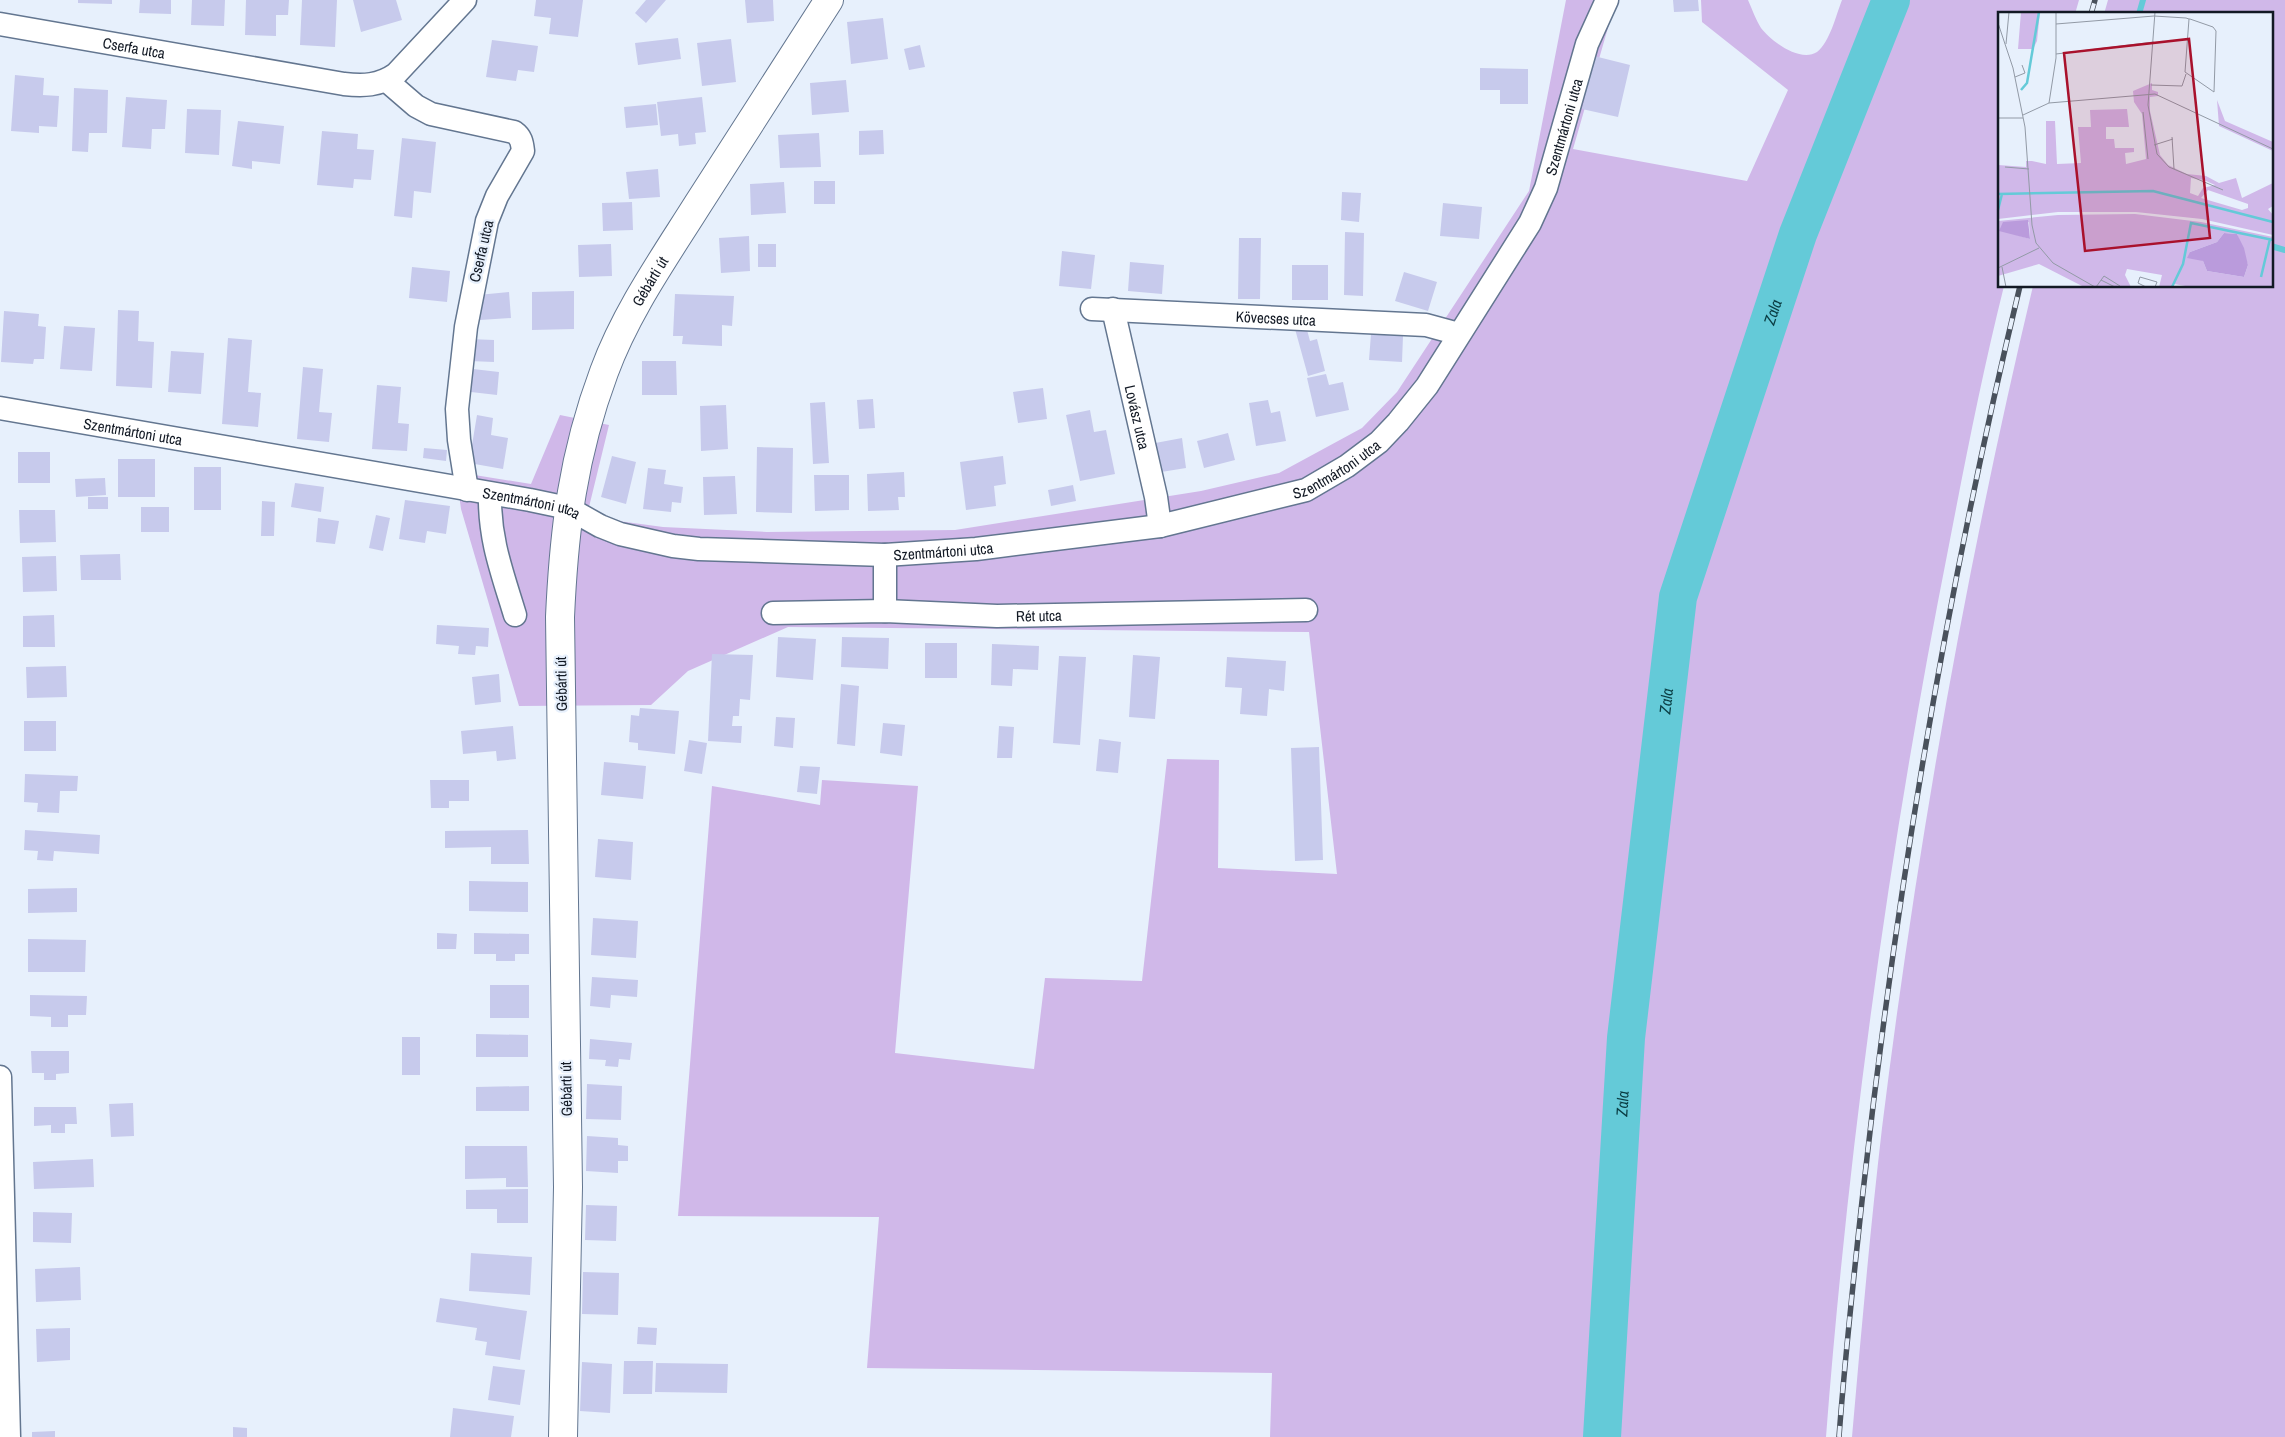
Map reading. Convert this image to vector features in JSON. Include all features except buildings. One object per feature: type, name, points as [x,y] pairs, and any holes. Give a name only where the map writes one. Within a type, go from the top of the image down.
[{"type":"main road","name":"Gébárti út","points":[[563,1437],[568,1187],[560,617],[562,556],[568,508],[588,420],[604,371],[624,328],[669,250],[829,0]]},
{"type":"street","name":"Cserfa utca","points":[[0,24],[344,84],[371,85],[387,80],[407,63],[465,0]]},
{"type":"street","name":"Szentmártoni utca","points":[[0,408],[568,508],[600,526],[620,534],[673,546],[699,549],[885,555],[976,549],[1160,526],[1261,502],[1306,490],[1347,466],[1379,442],[1427,386],[1530,223],[1546,188],[1587,44],[1607,0]]},
{"type":"street","name":"Cserfa utca","points":[[387,80],[416,106],[431,114],[514,132],[520,136],[522,143],[522,151],[498,196],[484,228],[466,326],[457,409],[459,440],[467,490]]},
{"type":"street","name":"Kövecses utca","points":[[1102,309],[1426,325],[1459,334]]},
{"type":"street","name":"Lovász utca","points":[[1102,309],[1156,497],[1160,526]]},
{"type":"street","points":[[490,494],[492,540],[515,615]]},
{"type":"street","points":[[885,555],[885,611]]},
{"type":"street","name":"Rét utca","points":[[773,613],[885,611],[997,616],[1306,610]]},
{"type":"street","points":[[0,1077],[9,1437]]},
{"type":"shaded area","points":[[1566,0],[1616,0],[1573,149],[1747,181],[1788,90],[1702,22],[1701,0],[1748,0],[1759,25],[1772,39],[1794,53],[1810,55],[1822,48],[1826,42],[1842,0],[2079,0],[2076,12],[1998,12],[1998,288],[2004,288],[1967,451],[1948,550],[1927,660],[1890,881],[1859,1103],[1835,1325],[1826,1437],[1270,1437],[1272,1373],[867,1368],[879,1217],[678,1216],[712,786],[820,805],[822,780],[918,786],[895,1053],[1034,1069],[1045,978],[1142,981],[1167,759],[1219,760],[1218,868],[1337,874],[1309,632],[788,627],[688,671],[651,705],[519,706],[461,509],[456,472],[531,484],[560,415],[609,425],[589,507],[611,520],[663,527],[767,532],[955,530],[1201,491],[1279,473],[1362,428],[1397,392],[1529,191]]},
{"type":"shaded area","points":[[2108,0],[2285,0],[2285,1437],[1852,1437],[1882,1128],[1911,916],[1965,600],[1986,495],[2033,288],[2272,288],[2272,12],[2105,12]]},
{"type":"waterway","name":"Zala","points":[[1602,1437],[1626,1038],[1678,597],[1798,234],[1891,0]]},
{"type":"waterway","points":[[2140,12],[2143,0]]},
{"type":"waterway","points":[[2272,246],[2285,250]]},
{"type":"railway","points":[[2092,12],[2095,0]]},
{"type":"railway","points":[[1839,1437],[1863,1192],[1892,964],[1909,850],[1927,736],[1970,510],[2020,288]]}]
